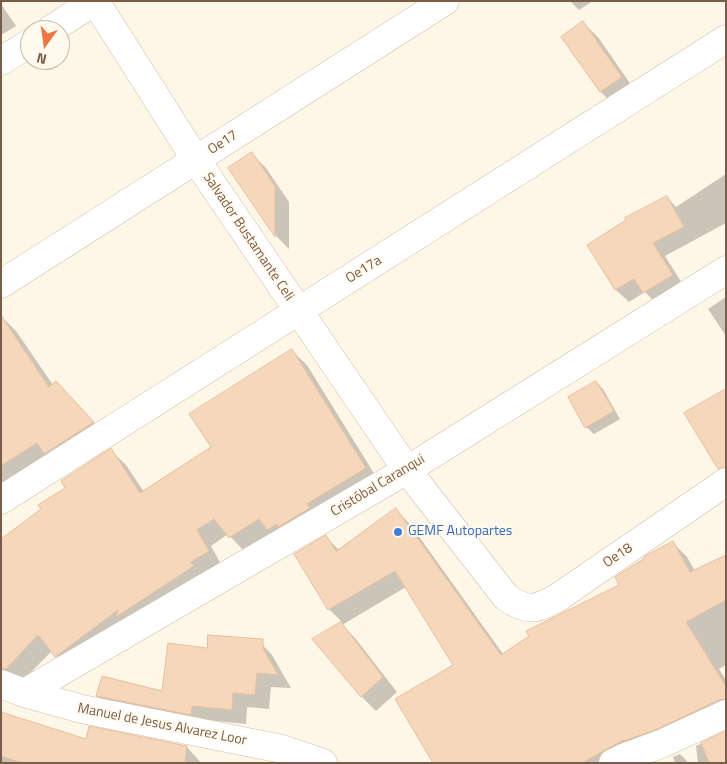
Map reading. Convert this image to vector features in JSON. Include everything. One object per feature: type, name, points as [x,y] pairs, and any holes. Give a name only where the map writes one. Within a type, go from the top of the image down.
[{"type":"street","points":[[66,20],[95,1]]},
{"type":"street","name":"Salvador Bustamante Celi","points":[[95,1],[196,160],[298,312],[407,470],[506,597]]},
{"type":"street","name":"Oe17","points":[[1,284],[445,1]]},
{"type":"street","name":"Oe17a","points":[[1,500],[726,39]]},
{"type":"street","points":[[1,61],[20,49]]},
{"type":"street","name":"Cristóbal Caranqui","points":[[13,689],[407,470],[726,270]]},
{"type":"street","name":"Oe18","points":[[506,597],[518,605],[528,608],[542,606],[557,598],[726,482]]},
{"type":"street","name":"Manuel de Jesus Alvarez Loor","points":[[13,689],[82,709],[282,749],[323,763]]},
{"type":"street","points":[[613,763],[661,744],[726,714]]},
{"type":"building","points":[[583,21],[622,77],[600,92],[561,37]]},
{"type":"building","points":[[252,152],[275,186],[275,237],[228,168]]},
{"type":"building","points":[[667,196],[684,227],[653,243],[673,275],[643,293],[634,279],[615,290],[587,245],[626,220],[625,218]]},
{"type":"building","points":[[1,315],[49,387],[56,381],[94,422],[44,454],[37,443],[1,466]]},
{"type":"building","points":[[292,349],[366,468],[307,504],[310,508],[278,527],[277,524],[267,530],[259,519],[229,538],[214,519],[197,530],[209,551],[191,562],[194,566],[116,617],[118,610],[55,657],[38,635],[6,669],[1,669],[1,539],[41,509],[38,505],[65,488],[61,481],[111,448],[140,493],[211,447],[189,414]]},
{"type":"building","points":[[596,381],[614,411],[585,428],[568,397]]},
{"type":"building","points":[[726,389],[726,467],[718,469],[684,413]]},
{"type":"building","points":[[396,508],[501,655],[529,636],[526,631],[619,585],[615,577],[647,555],[673,541],[690,572],[726,555],[726,600],[686,622],[726,686],[726,699],[719,700],[655,730],[623,740],[582,763],[433,763],[395,699],[453,665],[395,571],[328,610],[294,554],[326,535],[336,551]]},
{"type":"building","points":[[341,622],[383,677],[361,697],[312,639]]},
{"type":"building","points":[[208,635],[263,639],[263,648],[278,675],[257,673],[255,695],[233,693],[232,710],[192,706],[191,715],[96,696],[102,676],[162,691],[168,643],[207,648]]},
{"type":"building","points":[[1,712],[86,739],[89,726],[187,746],[185,763],[22,763],[1,756]]},
{"type":"building","points":[[726,731],[726,763],[709,763],[701,743]]},
{"type":"place","name":"GEMF Autopartes","points":[[398,532]]}]
